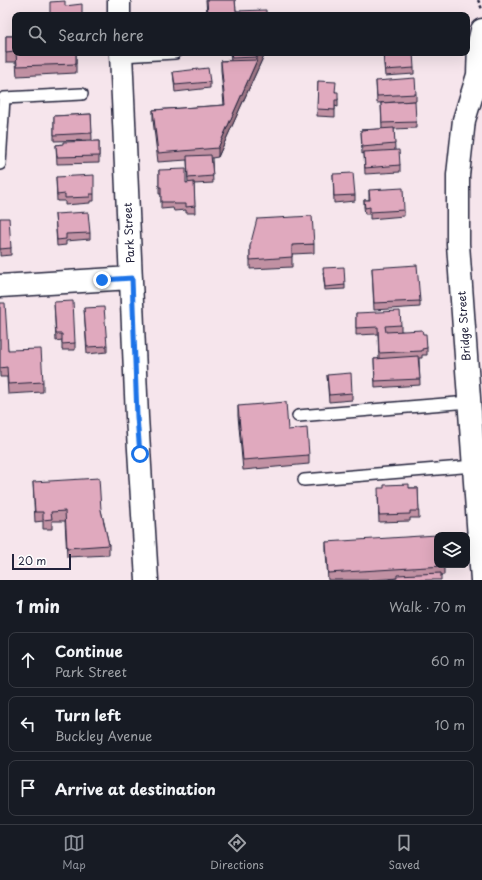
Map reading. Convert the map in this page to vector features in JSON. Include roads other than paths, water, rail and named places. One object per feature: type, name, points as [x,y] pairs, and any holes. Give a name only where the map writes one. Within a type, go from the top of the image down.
[{"type":"street","points":[[119,0],[119,12]]},
{"type":"street","name":"Bridge Street","points":[[482,30],[479,43],[480,72],[464,120],[458,175],[458,244],[482,580]]},
{"type":"street","name":"Park Street","points":[[121,56],[137,417],[147,580]]},
{"type":"street","points":[[0,286],[132,278]]},
{"type":"lane","points":[[0,164],[4,98],[82,94]]},
{"type":"lane","points":[[298,416],[469,402]]},
{"type":"lane","points":[[304,480],[474,466]]}]
